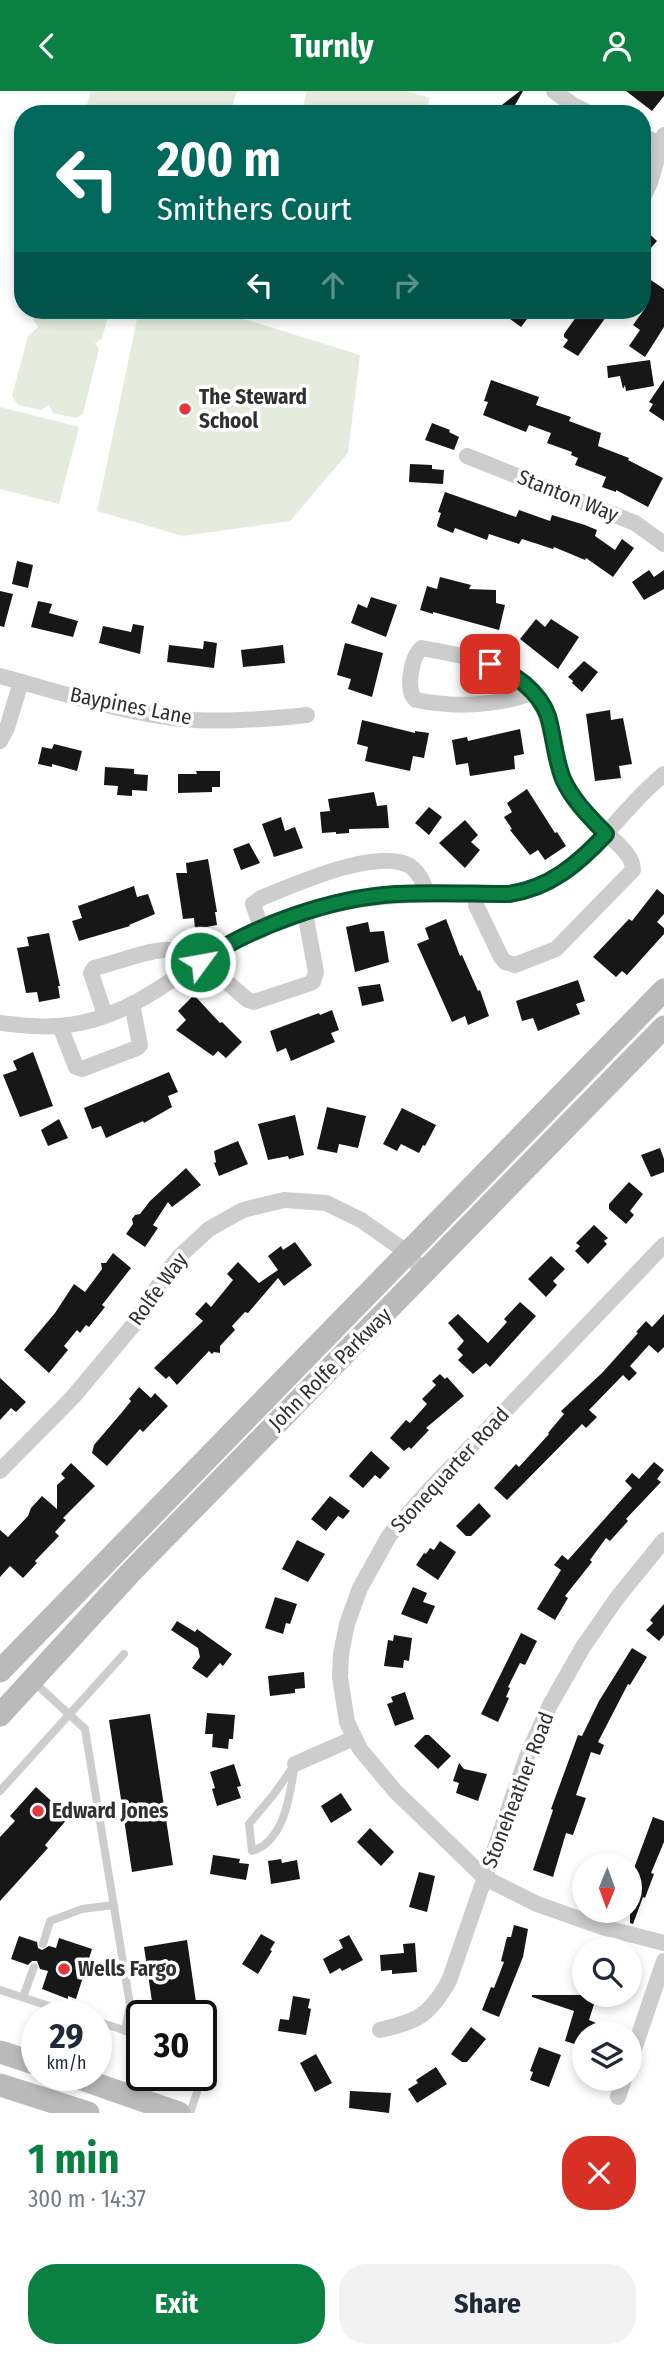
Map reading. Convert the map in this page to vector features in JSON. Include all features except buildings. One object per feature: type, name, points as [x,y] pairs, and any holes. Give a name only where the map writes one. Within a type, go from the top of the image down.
[{"type":"main road","name":"John Rolfe Parkway","points":[[0,1671],[664,990]]},
{"type":"main road","name":"John Rolfe Parkway","points":[[0,1715],[131,1572],[664,1027]]},
{"type":"main road","points":[[0,2052],[21,2059]]},
{"type":"main road","points":[[0,2085],[88,2113]]},
{"type":"main road","points":[[112,2090],[180,2113]]},
{"type":"street","points":[[554,91],[573,105]]},
{"type":"street","points":[[651,179],[662,139]]},
{"type":"street","name":"Stanton Way","points":[[467,456],[635,523],[664,544]]},
{"type":"street","points":[[476,894],[475,905],[505,962],[515,965],[546,955],[564,942],[633,870],[630,857],[572,796],[558,764],[548,717],[542,704],[533,693],[509,671],[422,647],[415,655],[409,690],[416,701],[464,706],[512,701],[533,693]]},
{"type":"street","name":"Baypines Lane","points":[[0,676],[127,709],[181,718],[237,721],[307,715]]},
{"type":"street","points":[[0,741],[7,728],[21,682]]},
{"type":"street","points":[[0,1023],[60,1026],[105,1015],[132,1003],[223,946],[282,919],[348,901],[394,894],[523,892],[551,880],[582,860],[664,774]]},
{"type":"street","points":[[262,930],[253,904],[261,898],[329,871],[352,865],[376,862],[403,864],[422,878],[427,894]]},
{"type":"street","points":[[105,1015],[92,973],[94,968],[163,950],[187,954],[254,1002],[313,982],[316,972],[305,913]]},
{"type":"street","points":[[60,1026],[76,1067],[82,1069],[140,1045],[132,1003]]},
{"type":"street","name":"Rolfe Way","points":[[0,1471],[73,1397],[135,1323],[168,1270],[209,1229],[243,1210],[284,1201],[326,1203],[361,1220],[408,1253],[424,1273]]},
{"type":"street","name":"Stonequarter Road","points":[[664,1245],[429,1490],[389,1536],[360,1588],[347,1624],[341,1654],[341,1689],[348,1722],[354,1738],[370,1763],[395,1791],[485,1878],[537,1904],[602,1927],[664,1943]]},
{"type":"street","name":"Stoneheather Road","points":[[380,2030],[416,2021],[430,2008],[449,1981],[527,1756],[550,1705],[583,1647],[617,1598],[664,1540]]},
{"type":"street","points":[[295,1764],[354,1738]]},
{"type":"street","points":[[642,2026],[664,1962]]},
{"type":"street","points":[[618,2097],[620,2091]]},
{"type":"lane","points":[[0,1791],[124,1654]]},
{"type":"lane","points":[[32,1681],[85,1729],[130,2005],[125,2031],[112,2027]]},
{"type":"lane","points":[[295,1764],[285,1812],[273,1838],[261,1848],[252,1851],[248,1824],[295,1764]]},
{"type":"lane","points":[[43,1944],[50,1921],[82,1909],[114,1905]]},
{"type":"lane","points":[[23,1997],[34,1967]]},
{"type":"lane","points":[[0,1990],[32,2000]]},
{"type":"lane","points":[[190,2113],[197,2091]]},
{"type":"shaded area","points":[[91,91],[237,91],[233,105],[87,105]]},
{"type":"shaded area","points":[[307,91],[407,91],[430,98],[428,105],[303,105]]},
{"type":"shaded area","points":[[33,319],[107,319],[102,338],[95,343],[99,349],[83,414],[76,418],[53,413],[49,405],[41,410],[18,405],[12,396],[28,336],[38,327]]},
{"type":"shaded area","points":[[137,319],[244,319],[360,355],[348,453],[290,521],[183,536],[97,511]]},
{"type":"shaded area","points":[[0,407],[79,427],[59,504],[0,489]]},
{"type":"place","name":"The Steward School","points":[[185,409]]},
{"type":"place","name":"Edward Jones","points":[[38,1811]]},
{"type":"place","name":"Wells Fargo","points":[[64,1969]]},
{"type":"route","points":[[200,962],[223,946],[282,919],[348,901],[394,894],[523,892],[561,876],[582,860],[606,834],[579,805],[563,779],[548,717],[542,704],[524,683],[509,671],[490,664]]}]
